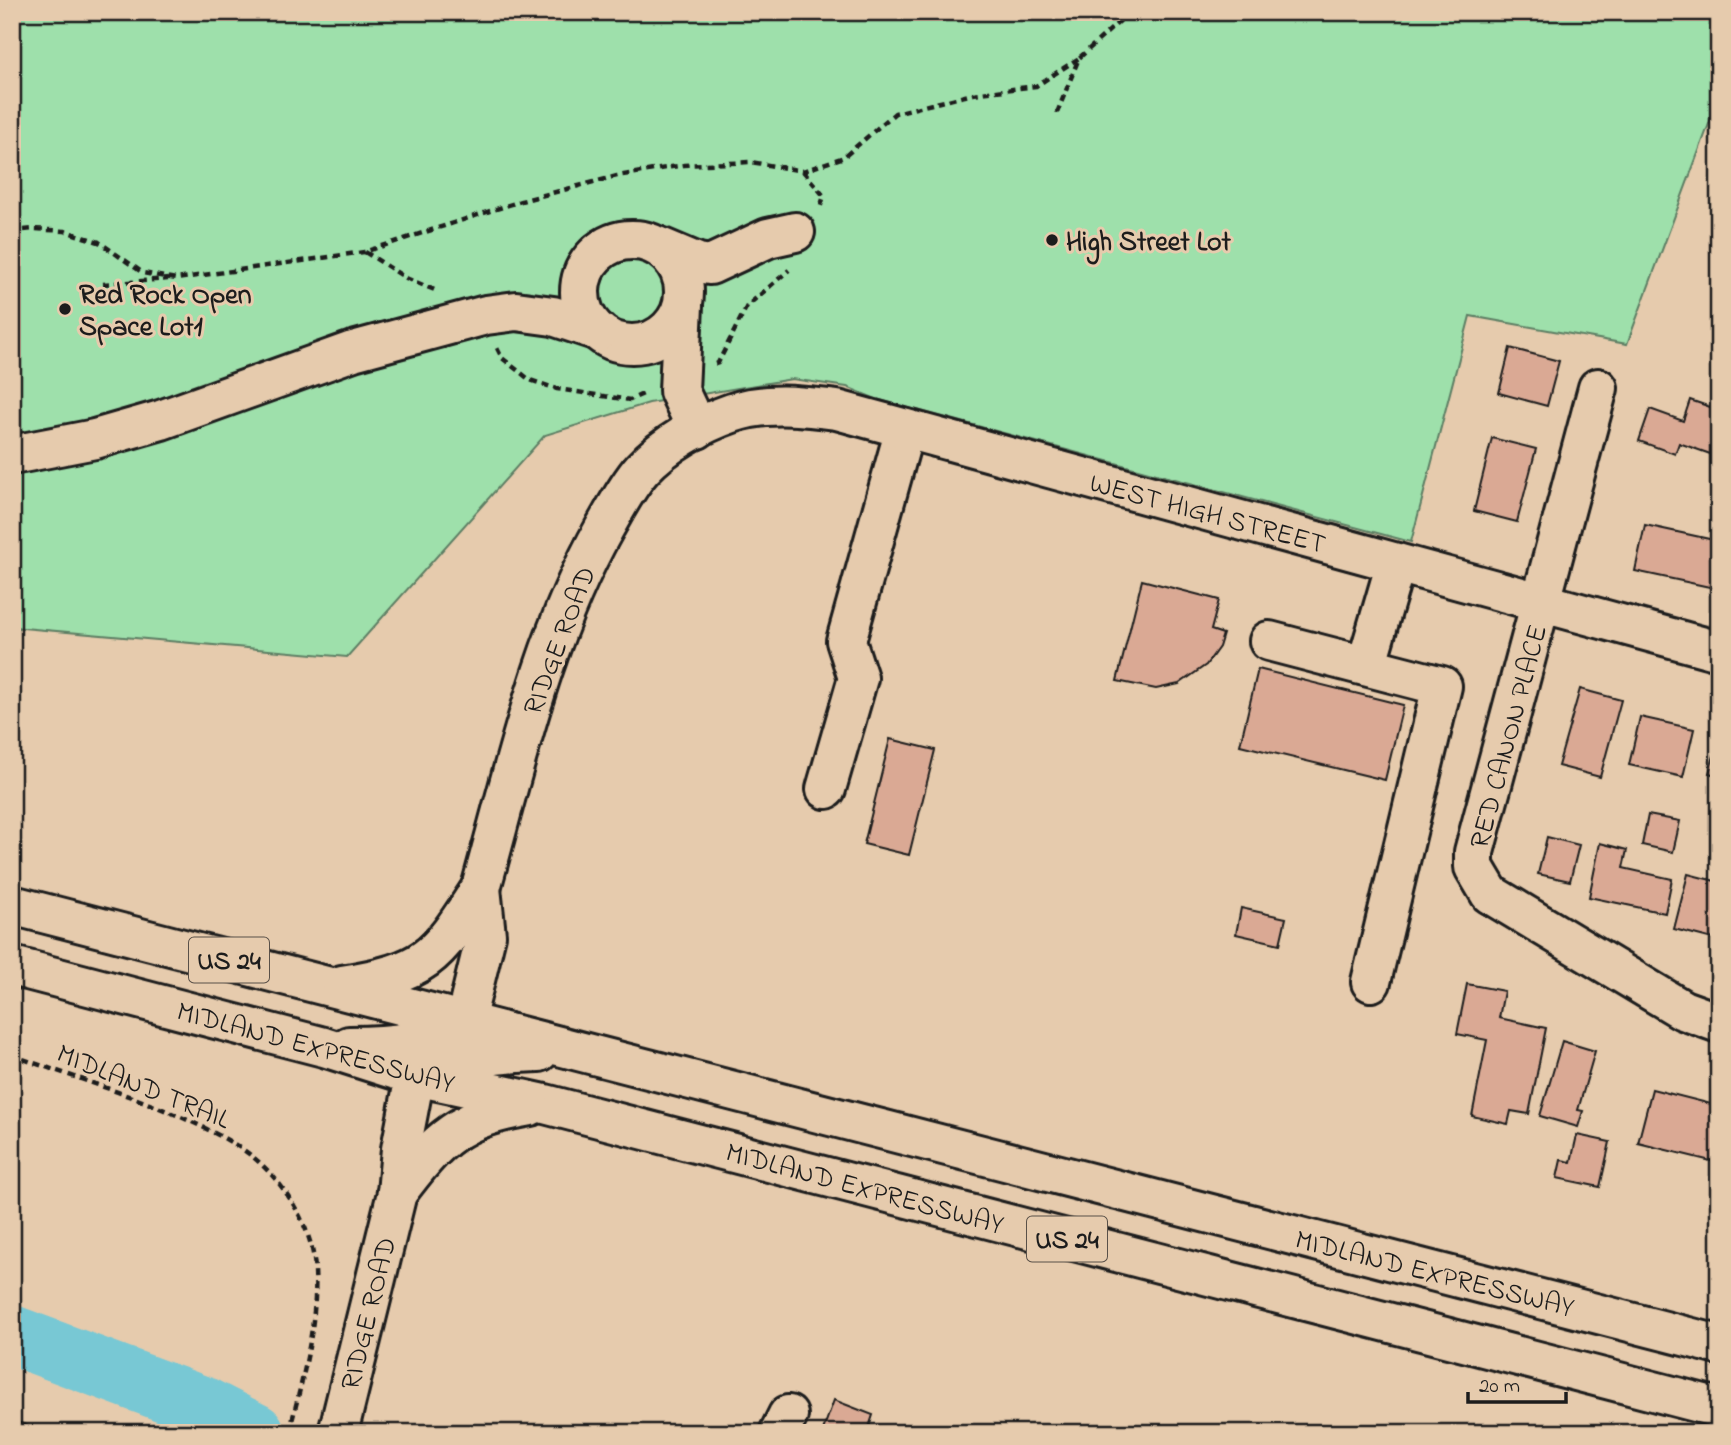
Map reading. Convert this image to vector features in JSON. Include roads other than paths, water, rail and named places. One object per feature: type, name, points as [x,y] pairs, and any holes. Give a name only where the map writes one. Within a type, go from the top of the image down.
[{"type":"main road","points":[[516,311],[553,316],[614,338],[661,336],[671,327],[684,296],[750,263],[794,232],[768,239],[710,265],[698,263],[641,240],[619,241],[594,256],[583,275],[582,307],[614,338],[679,391],[697,429]]},
{"type":"main road","points":[[654,244],[671,257],[683,277],[679,391]]},
{"type":"main road","points":[[12,455],[95,439],[161,420],[353,351],[473,319],[516,311],[583,275]]},
{"type":"main road","name":"RED CANON PLACE","points":[[1598,388],[1474,852],[1477,875],[1489,894],[1683,1010],[1719,1023]]},
{"type":"main road","name":"WEST HIGH STREET","points":[[697,429],[733,412],[764,407],[799,406],[837,410],[1719,651]]},
{"type":"main road","name":"RIDGE ROAD","points":[[481,888],[536,689],[585,563],[643,468],[668,447],[697,429]]},
{"type":"main road","points":[[826,789],[858,678],[846,641],[905,429]]},
{"type":"main road","points":[[1366,666],[1396,563]]},
{"type":"main road","points":[[1269,641],[1443,686],[1371,982]]},
{"type":"main road","points":[[334,987],[382,979],[420,965],[449,938],[481,888]]},
{"type":"main road","points":[[324,1047],[405,1043],[441,1035],[465,1021],[486,935],[481,888]]},
{"type":"main road","name":"MIDLAND EXPRESSWAY","points":[[12,905],[1719,1345]]},
{"type":"main road","name":"MIDLAND EXPRESSWAY","points":[[12,966],[324,1047],[415,1076],[545,1104],[1719,1408]]},
{"type":"main road","points":[[415,1076],[449,1063],[496,1053],[581,1052]]},
{"type":"main road","name":"RIDGE ROAD","points":[[340,1424],[397,1193],[401,1149],[415,1076]]},
{"type":"main road","points":[[397,1193],[428,1153],[457,1128],[490,1113],[545,1104]]},
{"type":"waterway","points":[[12,1335],[202,1406],[255,1433]]},
{"type":"place","name":"High Street Lot","points":[[1052,240]]},
{"type":"place","name":"Red Rock Open Space Lot1","points":[[65,309]]}]
